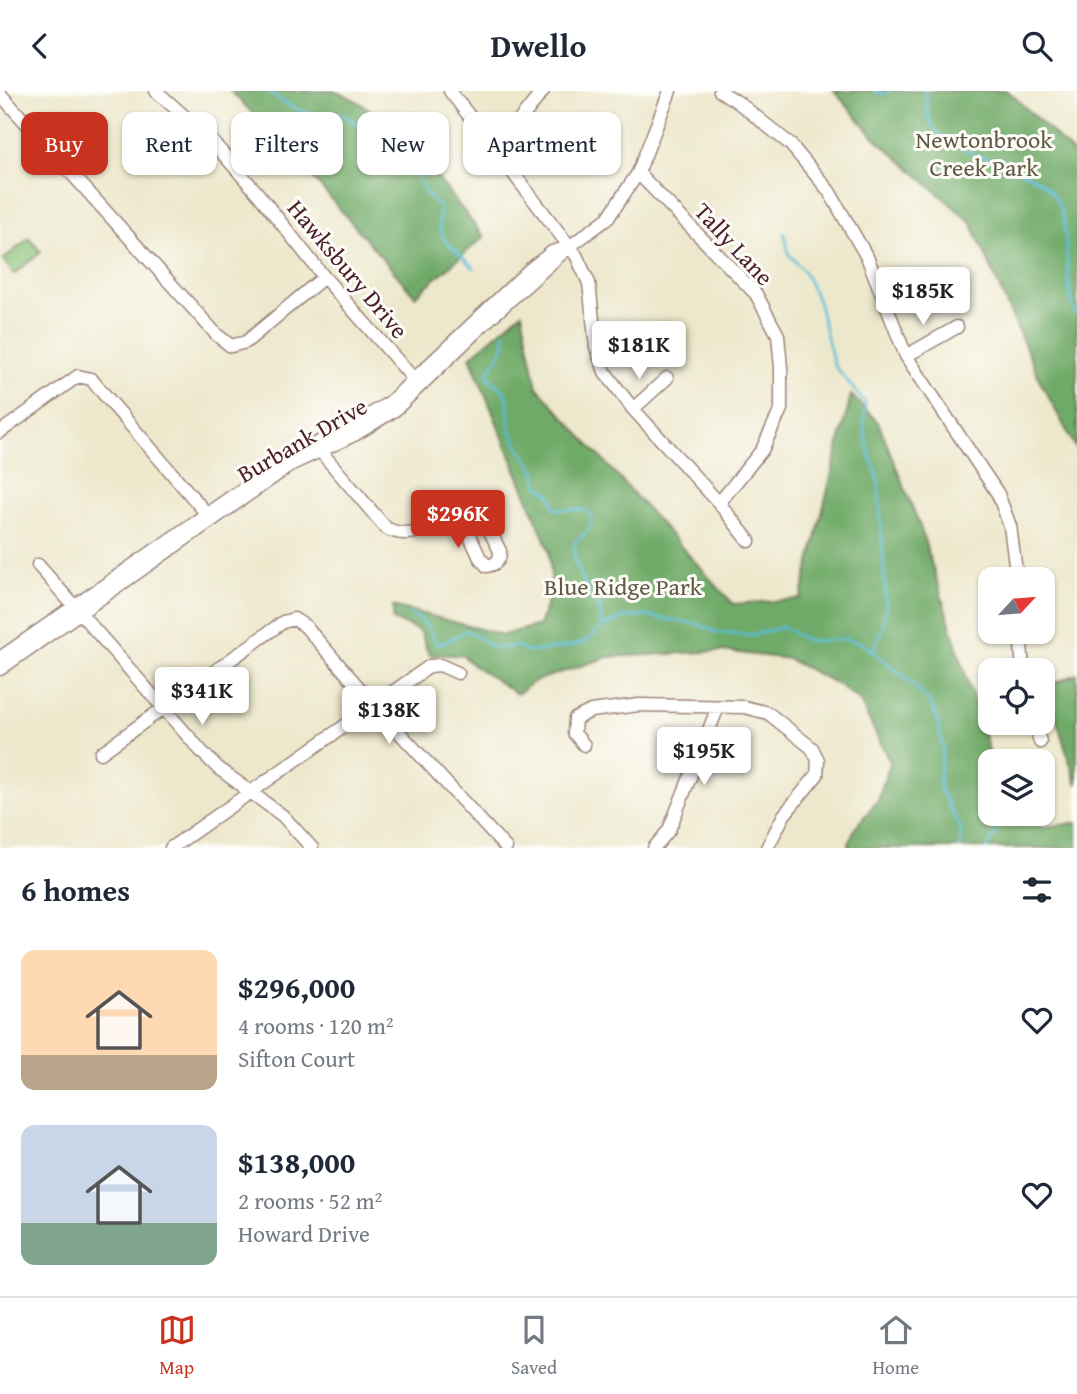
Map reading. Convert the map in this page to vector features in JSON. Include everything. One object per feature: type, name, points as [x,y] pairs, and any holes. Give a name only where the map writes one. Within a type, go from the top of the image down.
[{"type":"street","name":"Hawksbury Drive","points":[[156,91],[210,139],[259,195],[324,277],[417,382]]},
{"type":"street","points":[[450,91],[466,112]]},
{"type":"street","points":[[526,112],[543,91]]},
{"type":"street","name":"Burbank Drive","points":[[0,658],[77,609],[209,517],[286,458],[316,447],[390,402],[417,382],[529,270],[552,252],[569,247],[608,218],[638,173],[670,91]]},
{"type":"street","points":[[720,91],[790,144],[829,191],[868,259],[906,356],[998,494],[1010,526],[1015,567]]},
{"type":"street","points":[[0,95],[218,335],[231,346],[246,342],[324,277]]},
{"type":"street","name":"Tally Lane","points":[[638,173],[756,294],[778,335],[781,409],[762,450],[719,503]]},
{"type":"street","points":[[514,175],[576,255],[589,283],[596,347],[605,372],[750,541]]},
{"type":"street","points":[[906,356],[957,327]]},
{"type":"street","points":[[0,432],[78,376],[92,379],[209,517]]},
{"type":"street","points":[[634,409],[667,378]]},
{"type":"street","points":[[316,447],[386,529],[398,535],[417,533],[458,511],[465,500],[476,504],[500,551],[500,558],[495,564],[487,566],[480,558],[458,511]]},
{"type":"street","points":[[472,539],[488,531]]},
{"type":"street","points":[[37,565],[218,768],[283,816],[312,848]]},
{"type":"street","name":"Burbank Drive","points":[[0,669],[77,609]]},
{"type":"street","points":[[101,753],[283,622],[294,619],[305,626],[506,848]]},
{"type":"street","points":[[171,848],[430,666],[440,666],[458,673]]},
{"type":"street","points":[[583,745],[574,733],[575,719],[591,711],[639,705],[744,707],[768,713],[812,748],[818,760],[817,775],[785,815],[767,848]]},
{"type":"street","points":[[654,848],[669,830],[718,707]]},
{"type":"street","points":[[1038,735],[1040,742]]},
{"type":"green space","points":[[230,91],[333,91],[354,100],[372,112],[357,112],[357,175],[435,175],[484,237],[415,296],[310,175],[343,175],[343,112],[251,112]]},
{"type":"green space","name":"Newtonbrook Creek Park","points":[[834,91],[1008,91],[1077,157],[1077,450],[1041,383],[971,222],[874,137]]},
{"type":"green space","points":[[29,238],[41,252],[14,274],[3,260]]},
{"type":"green space","name":"Blue Ridge Park","points":[[522,312],[537,387],[733,604],[801,599],[851,395],[878,422],[920,526],[978,715],[978,735],[984,735],[988,749],[978,749],[978,826],[1044,827],[1077,823],[1077,848],[847,848],[855,828],[878,800],[890,762],[859,700],[839,685],[788,659],[723,651],[608,657],[535,681],[517,694],[462,655],[429,655],[420,631],[393,620],[393,606],[503,635],[539,625],[552,589],[549,550],[470,357]]},
{"type":"green space","points":[[1077,674],[1077,785],[1055,715],[1055,683]]},
{"type":"waterway","points":[[269,91],[285,103],[305,112],[346,116],[363,131],[374,147],[395,148],[406,153],[425,192],[440,208],[439,227],[444,240],[474,268]]},
{"type":"waterway","points":[[875,91],[884,94],[890,91]]},
{"type":"waterway","points":[[925,91],[930,122],[940,134],[970,152],[1023,173],[1050,191],[1063,218],[1069,285],[1077,315]]},
{"type":"waterway","points":[[784,233],[789,254],[805,273],[818,301],[834,365],[865,403],[864,430],[878,477],[886,604],[883,625],[874,650]]},
{"type":"waterway","points":[[505,333],[501,353],[491,367],[488,377],[507,394],[510,430],[535,470],[538,484],[551,495],[555,509],[586,510],[591,515],[590,527],[575,542],[574,560],[589,593],[600,608],[602,627]]},
{"type":"waterway","points":[[410,614],[424,623],[438,646],[467,630],[493,648],[518,646],[531,652],[568,647],[585,642],[602,627],[626,617],[645,616],[698,624],[716,632],[753,635],[783,627],[808,641],[846,639],[863,644],[910,681],[930,703],[937,719],[943,747],[940,789],[961,829],[960,848]]},
{"type":"waterway","points":[[987,848],[996,832]]}]
